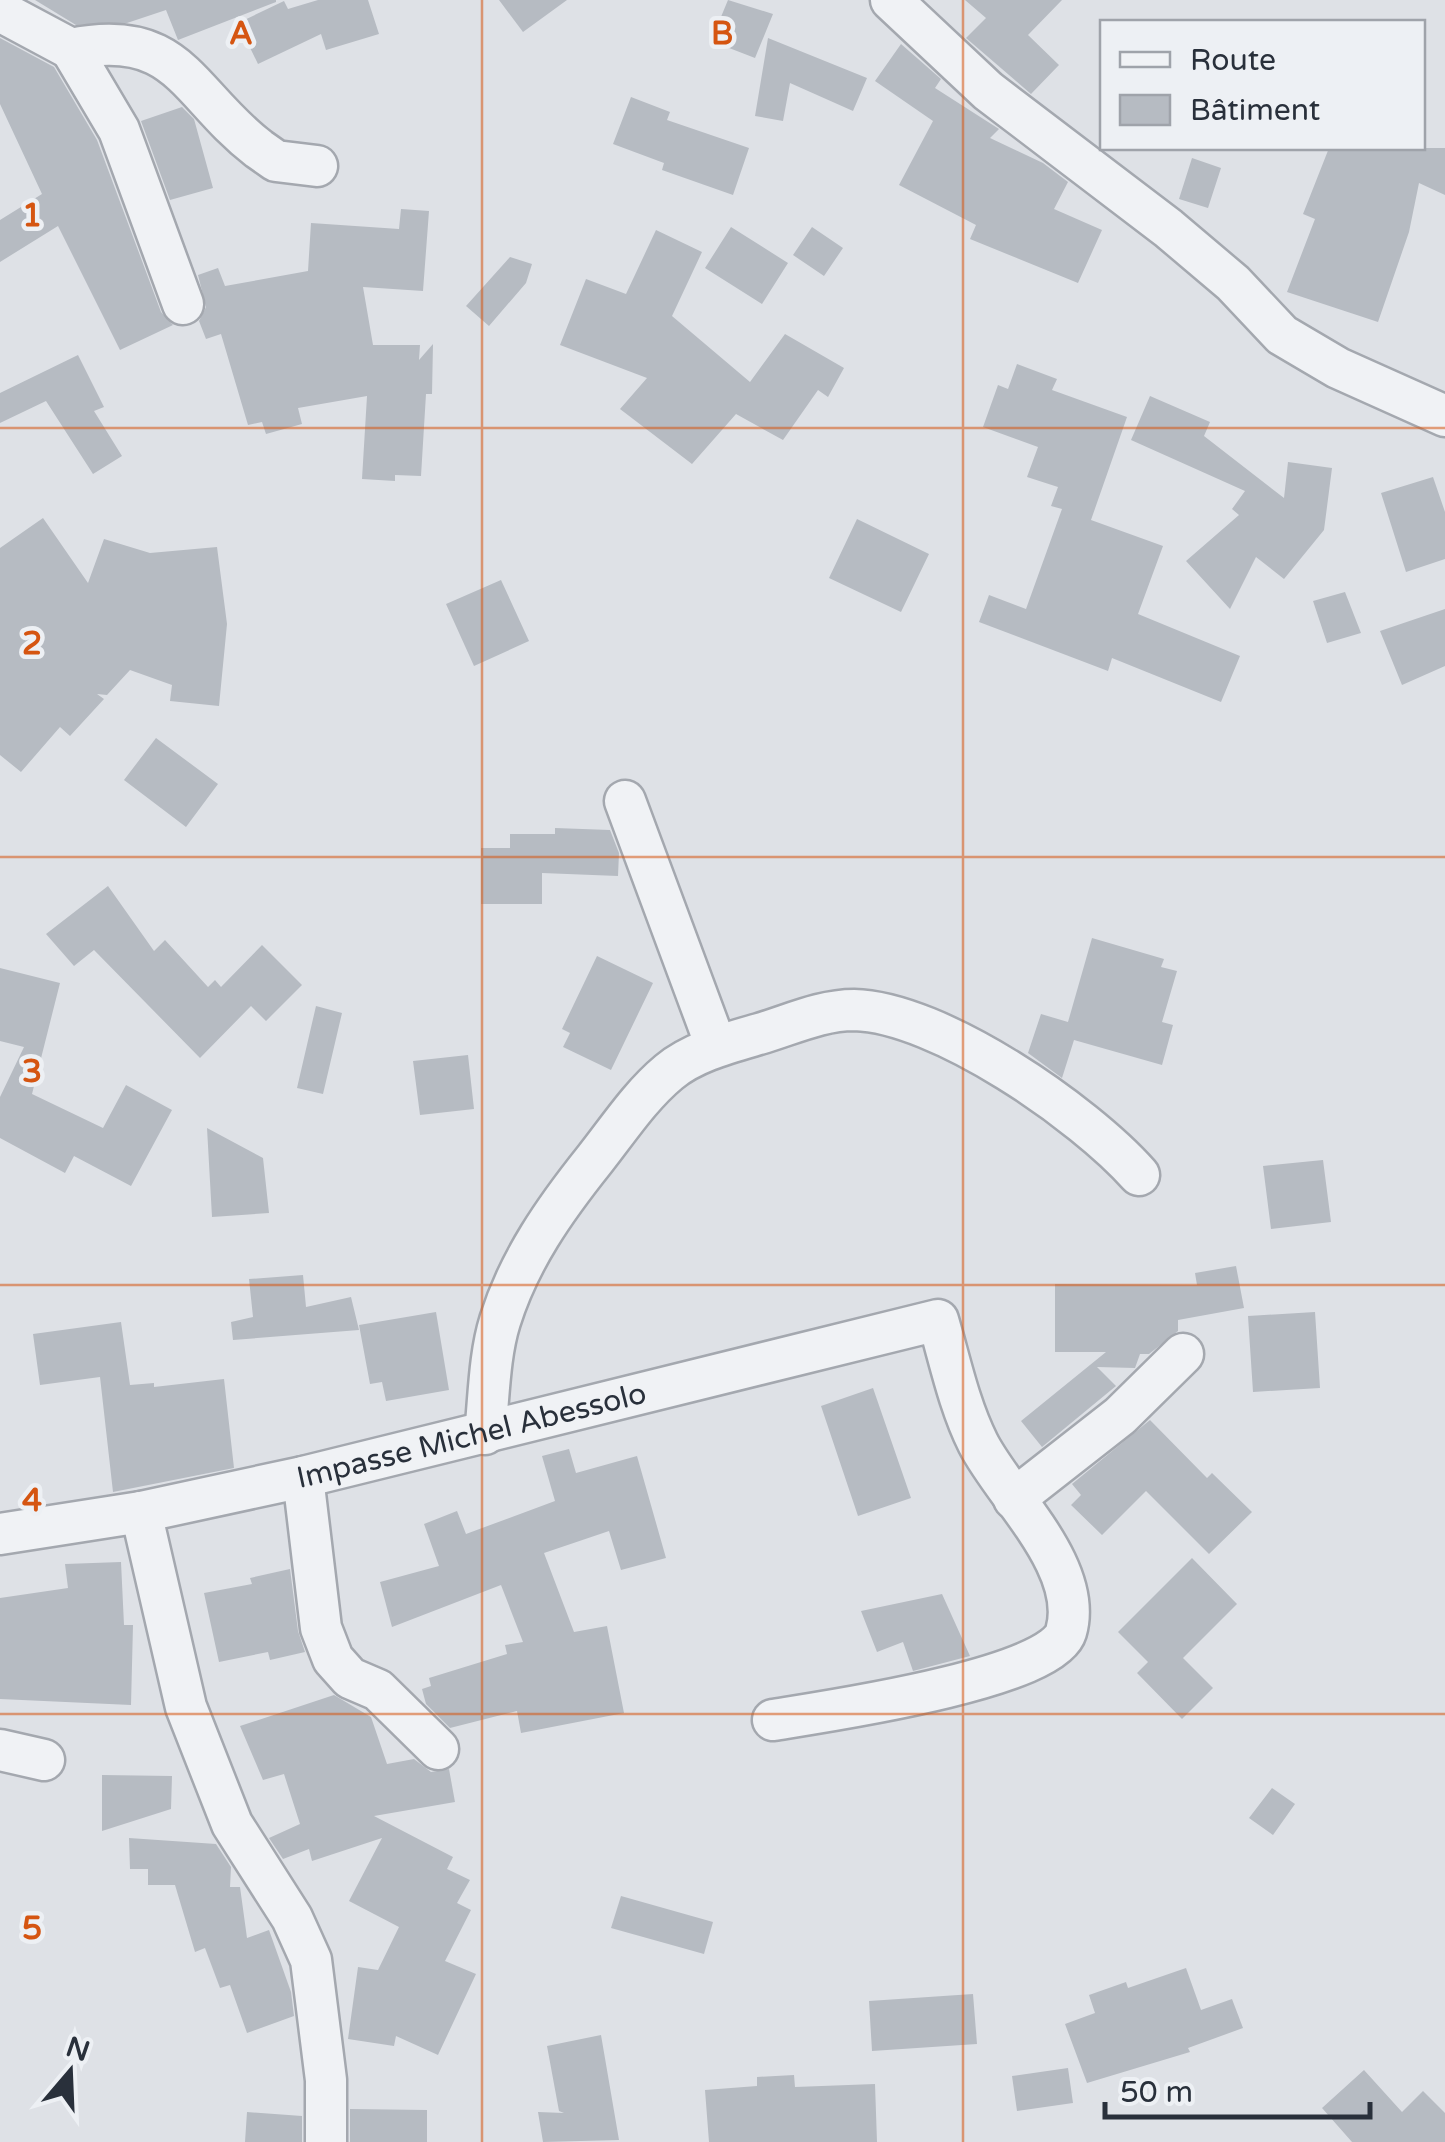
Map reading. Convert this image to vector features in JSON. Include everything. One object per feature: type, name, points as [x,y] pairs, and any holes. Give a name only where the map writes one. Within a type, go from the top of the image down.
[{"type":"street","points":[[891,0],[988,91],[1168,228],[1282,334],[1338,368],[1445,416]]},
{"type":"street","points":[[0,10],[72,50],[119,130],[183,304]]},
{"type":"street","points":[[72,50],[103,43],[157,52],[259,149],[276,161],[316,166]]},
{"type":"street","points":[[626,801],[716,1046]]},
{"type":"street","points":[[485,1434],[498,1325],[522,1262],[561,1202],[640,1102],[670,1070],[716,1046],[809,1018],[855,1010],[913,1024],[976,1052],[1020,1078],[1121,1154],[1139,1174]]},
{"type":"street","name":"Impasse Michel Abessolo","points":[[0,1534],[141,1512],[303,1477],[938,1320],[967,1420],[1014,1500]]},
{"type":"street","points":[[772,1720],[920,1696],[1020,1664],[1056,1648],[1066,1632],[1067,1606],[1060,1578],[1047,1544],[1014,1500],[1120,1416],[1183,1354]]},
{"type":"street","points":[[303,1477],[321,1628],[333,1658],[350,1678],[378,1690],[438,1750]]},
{"type":"street","points":[[141,1512],[186,1707],[232,1824],[292,1918],[311,1960],[326,2080],[326,2142]]},
{"type":"street","points":[[0,1750],[44,1760]]},
{"type":"building","points":[[35,0],[276,2],[178,40],[166,10],[127,23],[76,25]]},
{"type":"building","points":[[318,0],[368,0],[379,34],[326,50],[321,34],[258,64],[238,23],[284,1],[288,9]]},
{"type":"building","points":[[499,0],[567,0],[523,32]]},
{"type":"building","points":[[728,0],[773,14],[755,58],[711,41]]},
{"type":"building","points":[[965,0],[1062,0],[1028,35],[1059,65],[1031,94],[966,38],[986,18]]},
{"type":"building","points":[[0,38],[54,67],[97,140],[161,312],[173,325],[120,350],[58,226],[0,262],[0,220],[42,194],[0,104]]},
{"type":"building","points":[[768,38],[867,78],[853,111],[790,83],[783,121],[755,116]]},
{"type":"building","points":[[901,44],[941,79],[935,88],[999,129],[990,138],[1043,163],[1068,182],[1054,209],[1102,230],[1078,283],[970,239],[976,225],[899,185],[933,121],[875,81]]},
{"type":"building","points":[[631,97],[670,112],[667,120],[749,148],[733,195],[662,170],[664,163],[613,144]]},
{"type":"building","points":[[182,107],[194,119],[213,188],[170,200],[141,121]]},
{"type":"building","points":[[1445,148],[1445,195],[1419,183],[1409,232],[1378,322],[1287,292],[1315,219],[1303,214],[1328,150]]},
{"type":"building","points":[[1192,158],[1221,168],[1208,208],[1179,199]]},
{"type":"building","points":[[401,209],[429,211],[423,291],[363,287],[373,345],[420,345],[419,360],[433,344],[432,394],[426,394],[421,476],[395,475],[395,481],[362,479],[367,396],[298,408],[302,424],[266,434],[262,422],[248,425],[221,334],[206,339],[199,321],[206,307],[198,275],[218,268],[225,286],[308,271],[311,223],[399,229]]},
{"type":"building","points":[[731,227],[788,263],[762,304],[705,268]]},
{"type":"building","points":[[812,227],[843,248],[824,276],[793,255]]},
{"type":"building","points":[[656,230],[702,252],[672,316],[750,382],[785,334],[844,368],[828,397],[818,390],[783,440],[736,414],[692,464],[620,409],[647,378],[560,345],[586,279],[626,294]]},
{"type":"building","points":[[510,257],[532,264],[526,283],[489,326],[466,306]]},
{"type":"building","points":[[78,355],[104,407],[94,411],[122,456],[93,474],[46,401],[0,423],[0,393]]},
{"type":"building","points":[[1017,364],[1057,379],[1052,390],[1127,417],[1091,520],[1163,546],[1138,614],[1240,656],[1221,702],[1112,658],[1108,671],[979,622],[989,595],[1026,609],[1062,509],[1051,506],[1058,487],[1027,477],[1038,447],[983,427],[998,385],[1008,389]]},
{"type":"building","points":[[1150,396],[1210,422],[1204,436],[1284,498],[1288,462],[1332,468],[1324,530],[1284,579],[1256,557],[1230,609],[1186,561],[1239,515],[1232,509],[1245,491],[1131,440]]},
{"type":"building","points":[[1433,477],[1445,512],[1445,559],[1406,572],[1381,493]]},
{"type":"building","points":[[43,518],[88,583],[104,539],[150,553],[217,547],[227,624],[219,706],[170,701],[172,685],[130,670],[107,695],[97,694],[104,699],[70,736],[60,727],[21,772],[0,755],[0,548]]},
{"type":"building","points":[[857,519],[929,554],[901,612],[829,578]]},
{"type":"building","points":[[501,580],[529,641],[474,666],[446,604]]},
{"type":"building","points":[[1345,592],[1361,633],[1327,643],[1313,601]]},
{"type":"building","points":[[1445,609],[1445,666],[1402,685],[1380,631]]},
{"type":"building","points":[[156,738],[218,784],[186,827],[124,780]]},
{"type":"building","points":[[555,828],[610,830],[619,853],[618,876],[542,873],[542,904],[481,904],[481,848],[510,848],[510,834],[555,834]]},
{"type":"building","points":[[108,886],[154,951],[165,940],[208,987],[215,980],[221,987],[262,945],[302,985],[266,1021],[251,1006],[200,1058],[94,950],[74,966],[46,934]]},
{"type":"building","points":[[1092,938],[1164,959],[1161,967],[1177,971],[1162,1022],[1173,1025],[1162,1065],[1074,1040],[1062,1078],[1028,1053],[1041,1014],[1068,1022]]},
{"type":"building","points":[[597,956],[653,983],[611,1070],[563,1047],[570,1033],[562,1029]]},
{"type":"building","points":[[0,968],[60,983],[32,1094],[103,1128],[126,1085],[172,1110],[131,1186],[74,1156],[65,1173],[0,1138],[0,1097],[24,1047],[0,1041]]},
{"type":"building","points":[[316,1006],[342,1013],[323,1094],[297,1088]]},
{"type":"building","points":[[468,1055],[474,1109],[420,1115],[413,1061]]},
{"type":"building","points":[[207,1128],[263,1158],[269,1213],[212,1217]]},
{"type":"building","points":[[1323,1160],[1331,1222],[1271,1229],[1263,1166]]},
{"type":"building","points":[[1236,1266],[1244,1308],[1178,1320],[1178,1331],[1149,1354],[1140,1354],[1135,1368],[1097,1367],[1116,1386],[1042,1447],[1021,1421],[1106,1352],[1055,1352],[1055,1284],[1197,1285],[1195,1273]]},
{"type":"building","points":[[303,1275],[306,1307],[351,1297],[359,1330],[233,1340],[231,1322],[253,1317],[249,1279]]},
{"type":"building","points":[[436,1312],[449,1390],[386,1401],[382,1382],[370,1384],[359,1325]]},
{"type":"building","points":[[1315,1312],[1320,1388],[1253,1392],[1248,1316]]},
{"type":"building","points":[[121,1322],[130,1385],[154,1383],[154,1387],[224,1379],[234,1468],[113,1492],[100,1377],[40,1385],[33,1334]]},
{"type":"building","points":[[873,1388],[911,1498],[858,1516],[821,1406]]},
{"type":"building","points":[[1150,1420],[1207,1478],[1212,1473],[1252,1512],[1209,1554],[1146,1491],[1102,1535],[1071,1505],[1081,1495],[1072,1484]]},
{"type":"building","points":[[569,1449],[576,1473],[637,1456],[666,1558],[621,1570],[609,1531],[544,1553],[574,1632],[607,1626],[624,1713],[521,1733],[517,1711],[450,1728],[426,1704],[422,1689],[431,1686],[429,1678],[507,1654],[505,1645],[523,1642],[501,1585],[392,1627],[380,1582],[439,1566],[424,1524],[457,1511],[466,1534],[555,1501],[542,1456]]},
{"type":"building","points":[[1192,1558],[1237,1604],[1183,1658],[1213,1688],[1182,1719],[1137,1673],[1148,1662],[1118,1632]]},
{"type":"building","points":[[121,1562],[124,1625],[133,1625],[131,1705],[0,1699],[0,1598],[68,1588],[65,1564]]},
{"type":"building","points":[[290,1569],[298,1631],[305,1652],[270,1660],[268,1652],[219,1662],[204,1593],[252,1584],[250,1578]]},
{"type":"building","points":[[942,1594],[970,1656],[913,1671],[903,1642],[877,1652],[861,1611]]},
{"type":"building","points":[[334,1695],[371,1717],[387,1764],[414,1759],[431,1772],[449,1769],[455,1802],[374,1816],[453,1857],[447,1869],[470,1880],[457,1903],[471,1910],[445,1961],[476,1974],[438,2055],[396,2036],[394,2046],[348,2039],[358,1967],[378,1970],[399,1927],[349,1901],[382,1838],[312,1861],[309,1849],[283,1859],[269,1838],[300,1824],[284,1774],[263,1780],[240,1726]]},
{"type":"building","points":[[102,1775],[172,1776],[171,1809],[102,1831]]},
{"type":"building","points":[[1272,1788],[1295,1804],[1273,1835],[1249,1818]]},
{"type":"building","points":[[129,1838],[216,1844],[231,1867],[230,1887],[240,1887],[247,1938],[269,1930],[291,1992],[294,2016],[247,2033],[230,1985],[220,1988],[205,1948],[195,1952],[175,1885],[148,1885],[148,1869],[130,1869]]},
{"type":"building","points":[[621,1896],[713,1922],[704,1954],[611,1928]]},
{"type":"building","points":[[1186,1968],[1201,2010],[1232,1999],[1243,2028],[1188,2048],[1190,2052],[1087,2083],[1065,2024],[1095,2013],[1089,1995],[1126,1982],[1128,1988]]},
{"type":"building","points":[[973,1994],[977,2044],[872,2051],[869,2001]]},
{"type":"building","points":[[601,2035],[619,2140],[543,2142],[538,2112],[564,2113],[559,2111],[547,2046]]},
{"type":"building","points":[[1068,2068],[1073,2103],[1017,2111],[1012,2076]]},
{"type":"building","points":[[1364,2070],[1402,2112],[1423,2091],[1445,2113],[1445,2142],[1352,2142],[1322,2108]]},
{"type":"building","points":[[794,2075],[795,2087],[875,2084],[877,2142],[709,2142],[705,2090],[757,2086],[757,2077]]},
{"type":"building","points":[[350,2109],[427,2110],[427,2142],[350,2142]]},
{"type":"building","points":[[247,2112],[302,2116],[302,2142],[245,2142]]}]
